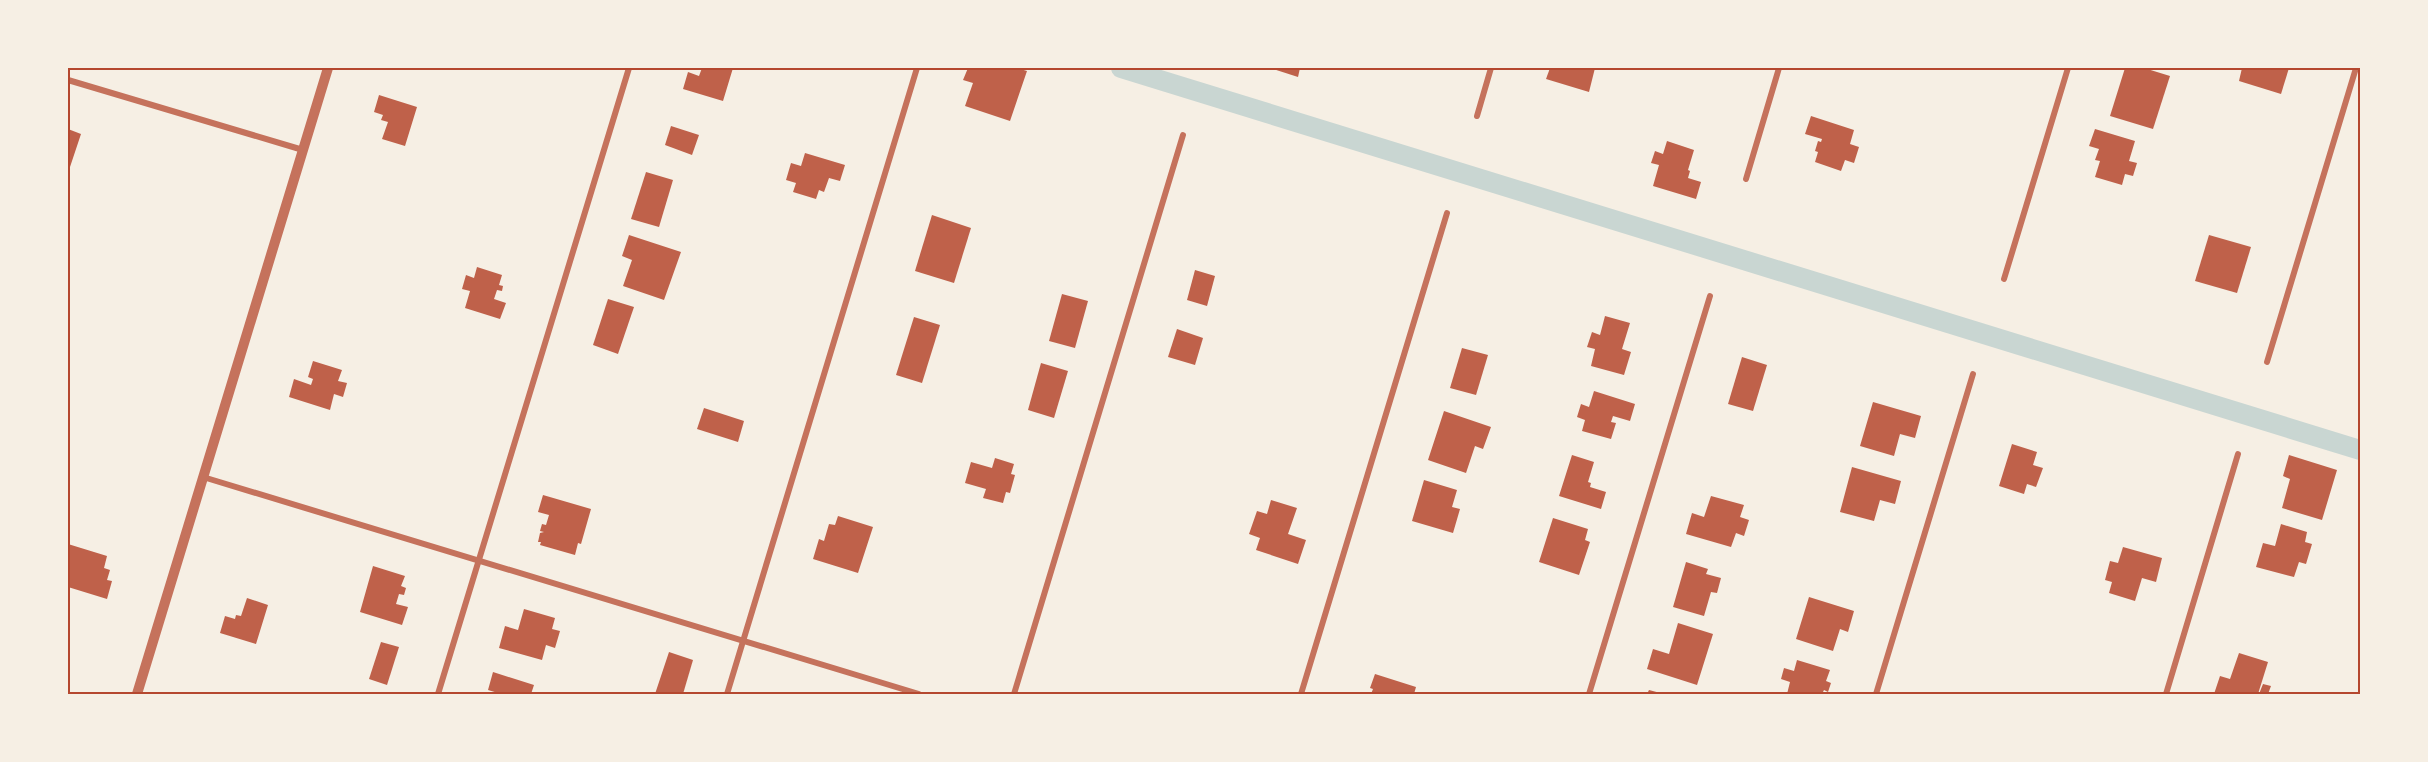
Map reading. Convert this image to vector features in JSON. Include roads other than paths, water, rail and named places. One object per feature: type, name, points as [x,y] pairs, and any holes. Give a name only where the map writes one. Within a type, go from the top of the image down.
[{"type":"street","points":[[137,694],[328,68]]},
{"type":"street","points":[[438,694],[629,68]]},
{"type":"street","points":[[728,694],[917,68]]},
{"type":"street","points":[[1477,116],[1491,68]]},
{"type":"street","points":[[1746,179],[1779,68]]},
{"type":"street","points":[[2004,279],[2068,68]]},
{"type":"street","points":[[2267,363],[2356,68]]},
{"type":"street","points":[[68,80],[303,150]]},
{"type":"street","points":[[1014,694],[1183,135]]},
{"type":"street","points":[[1301,694],[1447,213]]},
{"type":"street","points":[[1589,694],[1710,296]]},
{"type":"street","points":[[1876,694],[1973,374]]},
{"type":"street","points":[[2166,694],[2238,454]]},
{"type":"street","points":[[203,477],[919,694]]},
{"type":"waterway","points":[[1121,68],[2360,450]]}]
